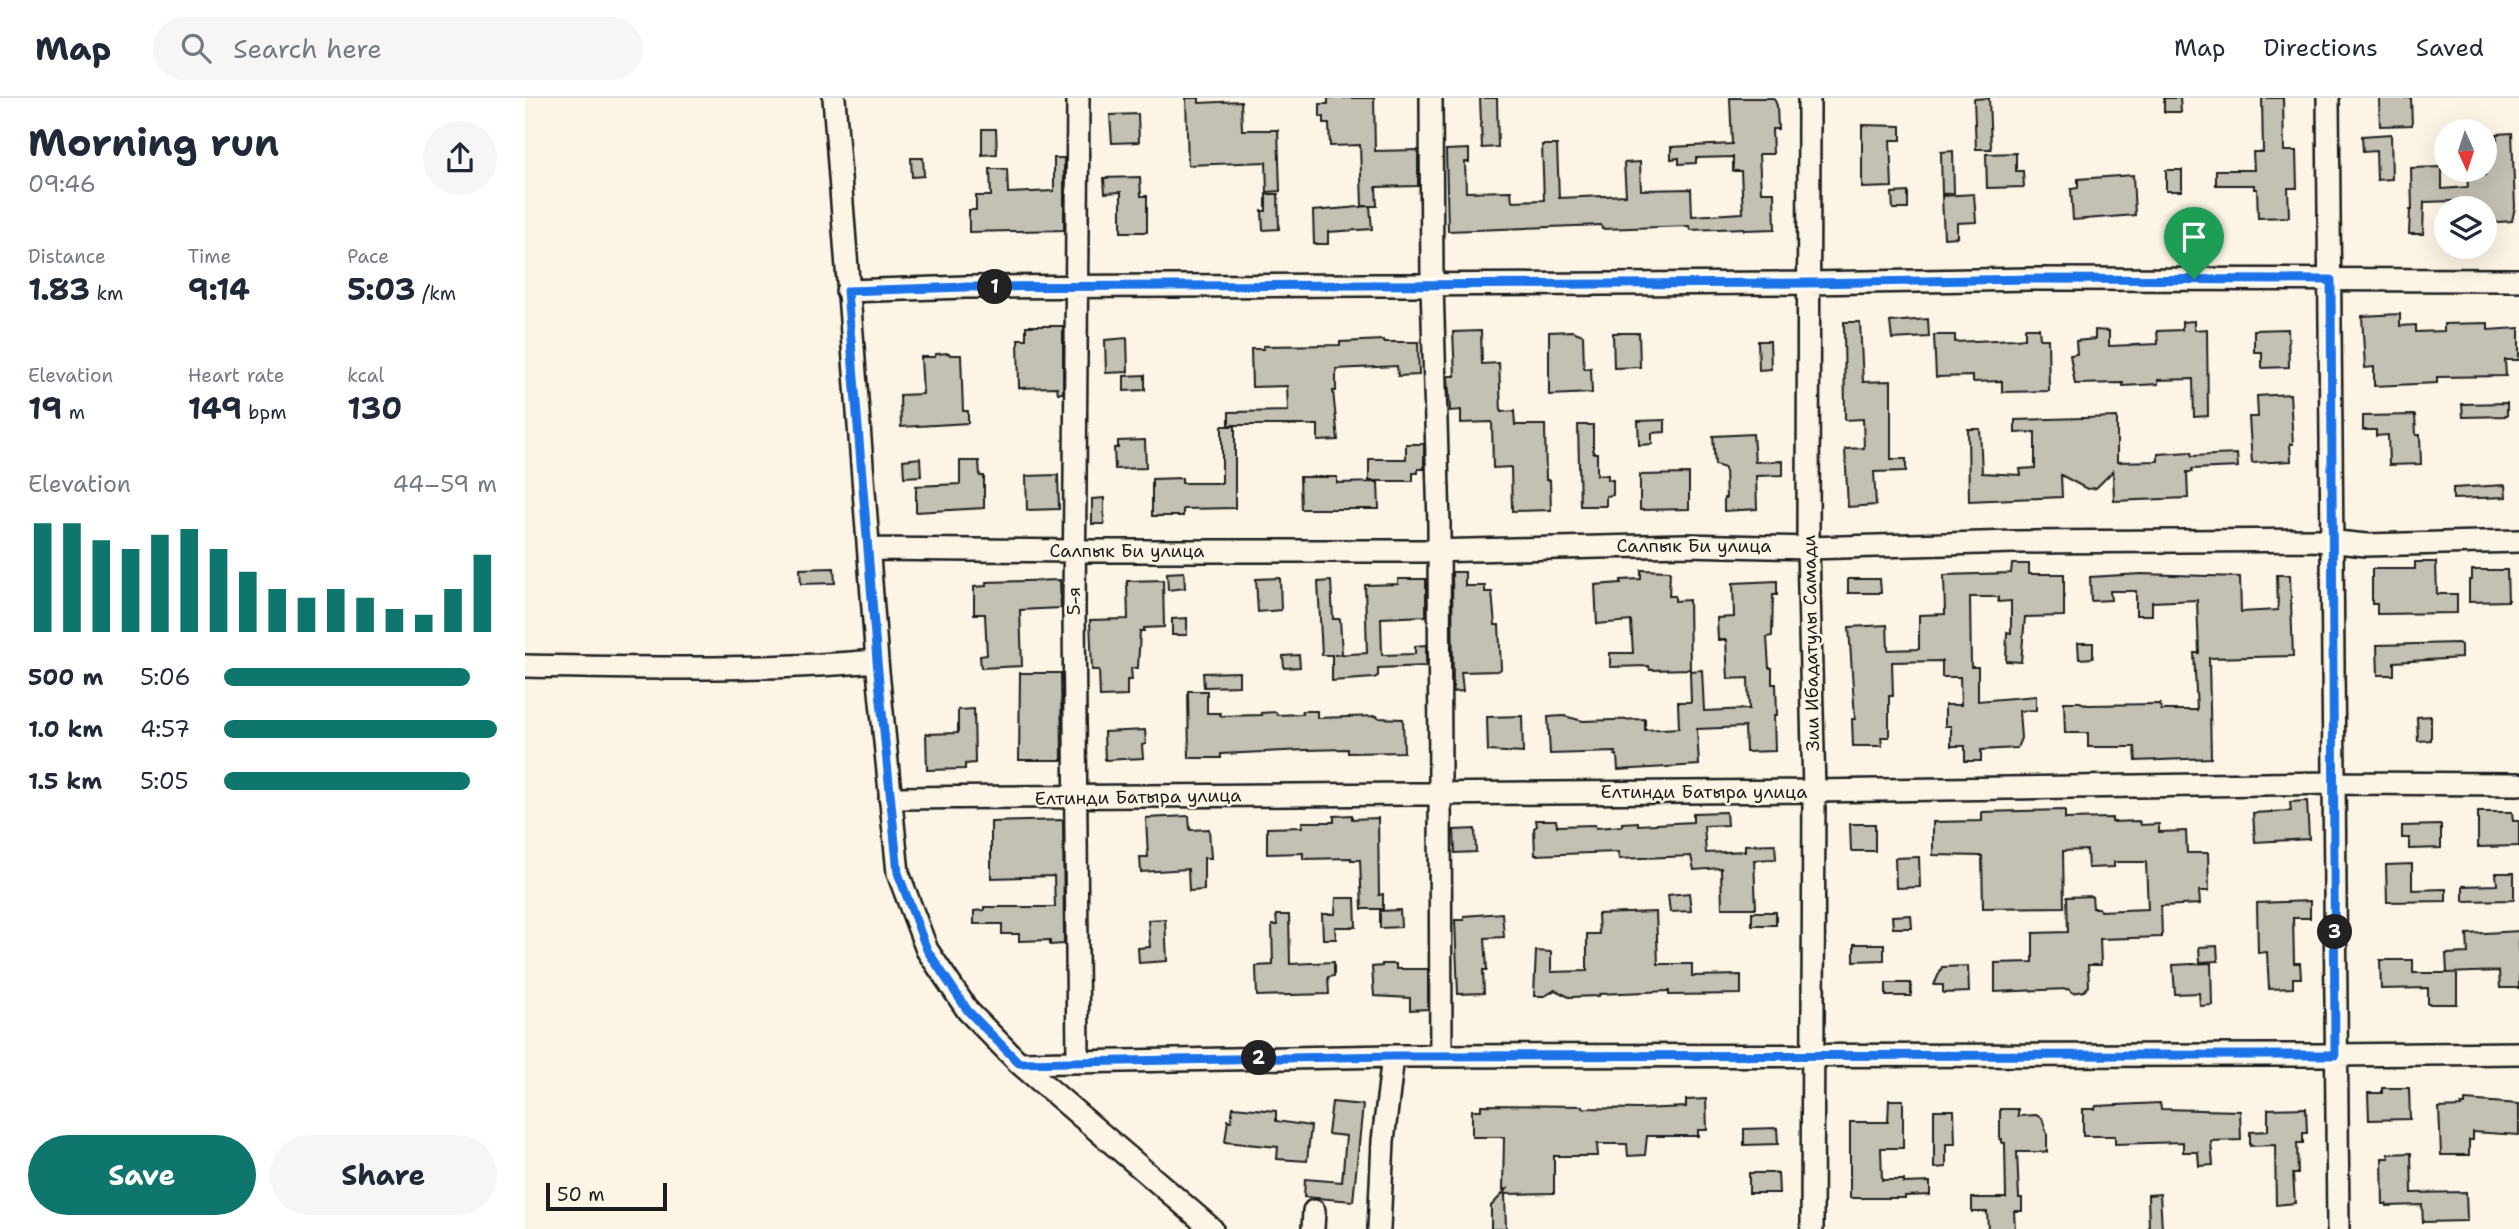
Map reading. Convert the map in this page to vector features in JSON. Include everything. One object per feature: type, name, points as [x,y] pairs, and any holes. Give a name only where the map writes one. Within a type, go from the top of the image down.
[{"type":"street","points":[[834,98],[877,661],[898,873],[927,950],[968,1011],[1019,1063],[1212,1229]]},
{"type":"street","name":"5-я","points":[[1078,98],[1075,551],[1078,1062]]},
{"type":"street","points":[[1431,98],[1432,285],[1440,551],[1441,1056]]},
{"type":"street","name":"Зии Ибадатулы Самади","points":[[1809,98],[1808,548],[1814,791],[1812,1229]]},
{"type":"street","points":[[2328,98],[2338,1229]]},
{"type":"street","points":[[847,291],[966,287],[1808,283],[2030,279],[2519,280]]},
{"type":"street","name":"Салпык Би улица","points":[[869,549],[1440,551],[1684,545],[1808,548],[2015,542],[2317,540],[2366,545],[2519,541]]},
{"type":"street","points":[[525,666],[697,669],[877,661]]},
{"type":"street","name":"Елтинди Батыра улица","points":[[890,798],[2519,783]]},
{"type":"street","points":[[1019,1063],[1393,1056],[2335,1055],[2519,1052]]},
{"type":"street","points":[[1379,1229],[1383,1141],[1393,1056]]},
{"type":"building","points":[[1186,98],[1199,98],[1199,103],[1241,101],[1242,130],[1278,130],[1280,191],[1267,192],[1266,162],[1188,165]]},
{"type":"building","points":[[1328,98],[1374,98],[1375,151],[1418,150],[1418,186],[1376,187],[1377,206],[1362,206],[1360,145],[1330,146],[1329,124],[1324,124],[1324,117],[1320,117],[1320,104],[1328,104]]},
{"type":"building","points":[[1480,98],[1497,98],[1498,147],[1482,148]]},
{"type":"building","points":[[1730,98],[1774,98],[1777,106],[1778,129],[1772,129],[1773,154],[1759,154],[1761,192],[1774,192],[1775,229],[1690,230],[1689,226],[1602,229],[1601,225],[1448,231],[1446,150],[1469,149],[1469,162],[1465,162],[1466,192],[1511,191],[1512,201],[1544,200],[1542,145],[1557,145],[1559,198],[1626,195],[1624,163],[1640,162],[1641,190],[1691,189],[1692,216],[1743,213],[1741,171],[1733,171],[1733,157],[1696,158],[1696,163],[1679,164],[1679,158],[1671,159],[1671,147],[1732,144]]},
{"type":"building","points":[[1989,98],[1991,149],[1976,149],[1974,99]]},
{"type":"building","points":[[2164,98],[2180,98],[2181,112],[2164,112]]},
{"type":"building","points":[[2262,98],[2283,98],[2284,151],[2296,151],[2297,188],[2288,188],[2289,217],[2258,218],[2257,189],[2254,189],[2254,185],[2216,185],[2216,170],[2254,170],[2253,152],[2263,152]]},
{"type":"building","points":[[2379,98],[2411,98],[2412,125],[2380,126]]},
{"type":"building","points":[[1138,114],[1139,142],[1112,143],[1110,115]]},
{"type":"building","points":[[1862,125],[1901,126],[1901,140],[1890,140],[1892,187],[1862,188]]},
{"type":"building","points":[[982,129],[996,129],[997,154],[982,155]]},
{"type":"building","points":[[2512,133],[2515,207],[2512,221],[2497,222],[2497,196],[2434,196],[2434,202],[2424,202],[2423,234],[2409,234],[2412,210],[2411,168],[2434,167],[2434,182],[2442,182],[2442,189],[2468,187],[2468,182],[2497,182],[2497,134]]},
{"type":"building","points":[[2391,134],[2392,179],[2377,180],[2376,151],[2363,152],[2362,136]]},
{"type":"building","points":[[1953,151],[1954,193],[1942,194],[1941,152]]},
{"type":"building","points":[[2016,153],[2016,171],[2023,171],[2024,187],[1987,188],[1986,154]]},
{"type":"building","points":[[911,158],[923,158],[924,176],[912,177]]},
{"type":"building","points":[[1054,158],[1064,158],[1064,230],[969,232],[969,210],[976,210],[976,196],[991,196],[990,169],[1007,169],[1008,193],[1054,191]]},
{"type":"building","points":[[2166,170],[2182,170],[2182,191],[2166,191]]},
{"type":"building","points":[[2133,175],[2135,215],[2073,220],[2071,189],[2078,188],[2078,179]]},
{"type":"building","points":[[1140,177],[1141,196],[1147,196],[1147,232],[1121,232],[1121,192],[1105,193],[1104,178]]},
{"type":"building","points":[[1908,192],[1908,209],[1893,209],[1892,193]]},
{"type":"building","points":[[1266,194],[1278,194],[1279,229],[1263,230],[1262,211],[1266,211]]},
{"type":"building","points":[[1974,194],[1976,222],[1957,223],[1957,237],[1944,238],[1942,196]]},
{"type":"building","points":[[1370,206],[1372,229],[1328,232],[1328,244],[1314,244],[1313,211]]},
{"type":"building","points":[[2400,314],[2400,326],[2416,325],[2416,332],[2444,331],[2444,324],[2488,323],[2488,330],[2519,328],[2519,360],[2505,360],[2506,376],[2437,377],[2437,383],[2374,386],[2374,367],[2365,368],[2362,316]]},
{"type":"building","points":[[1928,319],[1929,337],[1892,339],[1890,322]]},
{"type":"building","points":[[2194,321],[2194,330],[2207,329],[2208,416],[2194,417],[2193,379],[2158,380],[2158,384],[2123,386],[2123,383],[2075,384],[2070,355],[2077,354],[2076,341],[2095,339],[2095,330],[2109,331],[2109,346],[2158,344],[2157,331],[2182,330],[2182,322]]},
{"type":"building","points":[[1844,322],[1860,322],[1863,382],[1891,381],[1891,459],[1906,459],[1906,471],[1874,472],[1876,505],[1848,507],[1845,449],[1864,448],[1863,419],[1845,420]]},
{"type":"building","points":[[1026,326],[1063,326],[1063,393],[1058,393],[1057,387],[1019,388],[1018,339],[1026,339]]},
{"type":"building","points":[[2025,328],[2039,328],[2040,339],[2048,339],[2049,391],[2002,392],[2002,381],[1973,382],[1973,376],[1936,377],[1934,335],[1955,335],[1955,342],[2015,339],[2025,338]]},
{"type":"building","points":[[2288,329],[2289,367],[2262,368],[2262,352],[2254,352],[2254,330]]},
{"type":"building","points":[[1481,331],[1482,364],[1499,363],[1501,412],[1514,411],[1515,425],[1545,425],[1546,480],[1550,480],[1551,510],[1512,511],[1511,467],[1493,468],[1492,422],[1461,423],[1461,410],[1450,411],[1448,376],[1455,376],[1453,332]]},
{"type":"building","points":[[1572,331],[1583,335],[1584,369],[1591,368],[1592,393],[1549,395],[1549,332]]},
{"type":"building","points":[[1613,333],[1639,333],[1640,367],[1614,368]]},
{"type":"building","points":[[1127,338],[1128,372],[1106,373],[1105,340]]},
{"type":"building","points":[[1758,341],[1770,341],[1771,369],[1759,370]]},
{"type":"building","points":[[1340,342],[1418,342],[1419,375],[1398,376],[1397,366],[1336,369],[1336,391],[1333,391],[1338,440],[1318,441],[1318,425],[1229,425],[1229,412],[1288,411],[1287,386],[1252,387],[1251,349],[1263,349],[1263,346],[1340,345]]},
{"type":"building","points":[[949,353],[961,355],[963,411],[968,411],[968,423],[901,427],[900,395],[923,394],[921,357]]},
{"type":"building","points":[[1145,375],[1145,390],[1124,391],[1124,376]]},
{"type":"building","points":[[2290,394],[2293,444],[2290,444],[2291,461],[2252,463],[2249,417],[2258,417],[2257,396]]},
{"type":"building","points":[[2507,403],[2507,416],[2463,417],[2462,404]]},
{"type":"building","points":[[2415,415],[2416,435],[2420,435],[2421,464],[2389,465],[2388,435],[2376,436],[2376,430],[2363,430],[2363,416]]},
{"type":"building","points":[[2117,417],[2117,462],[2158,461],[2158,454],[2191,452],[2192,456],[2237,454],[2238,467],[2192,469],[2192,472],[2187,472],[2188,498],[2114,501],[2113,471],[2096,488],[2087,489],[2061,475],[2062,497],[1969,501],[1968,429],[1980,429],[1982,473],[2021,475],[2020,469],[2035,468],[2035,432],[2015,433],[2015,420]]},
{"type":"building","points":[[1665,420],[1665,432],[1652,433],[1652,444],[1639,445],[1638,421]]},
{"type":"building","points":[[1578,425],[1593,425],[1593,453],[1597,453],[1597,475],[1608,475],[1608,480],[1613,480],[1613,495],[1606,496],[1606,506],[1580,506]]},
{"type":"building","points":[[1222,426],[1235,426],[1235,508],[1183,509],[1183,516],[1152,516],[1152,479],[1182,478],[1182,483],[1222,483]]},
{"type":"building","points":[[1753,434],[1755,462],[1783,461],[1783,475],[1756,476],[1757,509],[1724,511],[1725,468],[1715,465],[1713,436]]},
{"type":"building","points":[[1145,440],[1146,468],[1115,469],[1114,448],[1118,448],[1118,441]]},
{"type":"building","points":[[1406,444],[1424,444],[1424,469],[1413,473],[1413,481],[1369,481],[1369,459],[1406,459]]},
{"type":"building","points":[[920,458],[921,476],[904,477],[903,460]]},
{"type":"building","points":[[960,461],[979,461],[980,476],[984,476],[984,508],[916,512],[916,486],[960,484]]},
{"type":"building","points":[[1689,474],[1689,509],[1640,510],[1640,475]]},
{"type":"building","points":[[1058,475],[1059,509],[1027,510],[1026,476]]},
{"type":"building","points":[[1300,477],[1337,477],[1337,483],[1378,482],[1379,509],[1301,509]]},
{"type":"building","points":[[2505,485],[2506,497],[2453,499],[2453,488]]},
{"type":"building","points":[[1104,498],[1104,524],[1092,524],[1092,499]]},
{"type":"building","points":[[2415,562],[2436,562],[2437,594],[2457,594],[2457,613],[2377,614],[2377,604],[2372,604],[2372,569],[2415,569]]},
{"type":"building","points":[[2012,564],[2029,564],[2029,574],[2064,574],[2064,616],[2025,617],[2021,662],[2006,661],[2007,632],[2011,633],[2011,601],[1998,602],[1998,597],[1970,597],[1971,667],[1978,667],[1978,701],[2036,696],[2036,710],[2019,711],[2021,738],[2017,748],[1981,750],[1981,761],[1965,761],[1965,746],[1951,746],[1951,726],[1945,726],[1945,705],[1961,705],[1960,677],[1942,677],[1942,661],[1892,662],[1893,696],[1889,696],[1889,737],[1881,737],[1882,746],[1853,746],[1852,719],[1855,719],[1849,627],[1887,625],[1888,650],[1919,649],[1919,615],[1945,614],[1944,575],[2011,573]]},
{"type":"building","points":[[834,568],[835,583],[801,584],[800,569]]},
{"type":"building","points":[[1641,570],[1670,571],[1669,596],[1675,596],[1675,601],[1689,600],[1690,669],[1610,667],[1610,653],[1633,653],[1631,621],[1597,624],[1595,585],[1641,579]]},
{"type":"building","points":[[2472,570],[2507,570],[2508,601],[2469,602]]},
{"type":"building","points":[[1184,572],[1185,588],[1168,590],[1167,573]]},
{"type":"building","points":[[1452,572],[1465,572],[1465,586],[1485,586],[1485,592],[1492,592],[1495,625],[1499,625],[1501,669],[1461,672],[1463,691],[1453,692]]},
{"type":"building","points":[[2141,574],[2240,577],[2241,612],[2278,610],[2277,575],[2290,575],[2293,656],[2209,658],[2211,758],[2136,761],[2135,747],[2088,747],[2088,733],[2065,733],[2064,702],[2087,705],[2160,704],[2161,710],[2197,710],[2194,653],[2199,653],[2197,600],[2152,602],[2152,615],[2136,615],[2136,591],[2110,591],[2111,600],[2091,601],[2090,577]]},
{"type":"building","points":[[1280,578],[1281,610],[1258,612],[1256,579]]},
{"type":"building","points":[[1398,579],[1426,579],[1426,616],[1381,618],[1382,655],[1415,654],[1415,646],[1426,645],[1426,666],[1378,668],[1378,676],[1374,678],[1332,681],[1332,655],[1322,655],[1318,582],[1331,581],[1333,619],[1340,619],[1342,654],[1334,655],[1367,653],[1365,585],[1398,584]]},
{"type":"building","points":[[1848,579],[1880,579],[1881,593],[1848,593]]},
{"type":"building","points":[[1060,580],[1061,608],[1020,610],[1022,666],[981,668],[980,656],[987,655],[985,614],[974,614],[974,587],[986,586],[986,582]]},
{"type":"building","points":[[1163,580],[1164,627],[1144,628],[1144,631],[1140,631],[1138,668],[1131,668],[1132,680],[1127,680],[1127,696],[1100,697],[1099,670],[1092,670],[1090,620],[1128,619],[1127,581]]},
{"type":"building","points":[[1777,581],[1777,595],[1773,595],[1772,636],[1767,637],[1772,684],[1776,684],[1775,751],[1746,752],[1745,727],[1697,729],[1699,765],[1618,770],[1615,752],[1550,754],[1548,717],[1564,716],[1583,721],[1645,719],[1645,730],[1679,728],[1678,702],[1691,702],[1690,671],[1702,670],[1704,711],[1749,709],[1748,678],[1728,679],[1726,640],[1718,640],[1717,618],[1734,617],[1733,583]]},
{"type":"building","points":[[1187,618],[1187,635],[1172,635],[1172,619]]},
{"type":"building","points":[[2078,643],[2093,643],[2093,658],[2079,659]]},
{"type":"building","points":[[2377,645],[2461,645],[2461,658],[2394,662],[2394,675],[2378,675]]},
{"type":"building","points":[[1299,655],[1300,667],[1284,668],[1283,656]]},
{"type":"building","points":[[1239,672],[1239,686],[1204,687],[1203,673]]},
{"type":"building","points":[[1020,673],[1061,673],[1062,760],[1019,760]]},
{"type":"building","points":[[1188,691],[1207,691],[1207,713],[1220,713],[1220,716],[1276,712],[1277,715],[1302,714],[1302,711],[1317,711],[1317,718],[1377,716],[1403,719],[1404,752],[1348,753],[1348,749],[1306,750],[1221,754],[1221,758],[1189,758]]},
{"type":"building","points":[[974,709],[975,763],[965,764],[965,769],[927,770],[926,734],[958,733],[958,710]]},
{"type":"building","points":[[1522,716],[1523,753],[1488,751],[1487,717]]},
{"type":"building","points":[[2431,716],[2431,740],[2418,741],[2417,717]]},
{"type":"building","points":[[1145,730],[1143,758],[1105,760],[1104,732]]},
{"type":"building","points":[[2307,801],[2309,839],[2255,842],[2253,813],[2291,811],[2290,802]]},
{"type":"building","points":[[2065,810],[2065,819],[2112,818],[2112,822],[2139,821],[2141,825],[2159,824],[2159,832],[2186,831],[2187,853],[2208,853],[2209,891],[2199,891],[2200,904],[2161,906],[2162,937],[2100,939],[2101,965],[2088,965],[2089,986],[2084,991],[2073,993],[2068,989],[1995,992],[1995,963],[2033,962],[2033,933],[2068,932],[2067,897],[2092,896],[2093,908],[2099,908],[2100,911],[2148,909],[2146,862],[2114,862],[2114,867],[2088,868],[2087,850],[2063,851],[2064,907],[1983,908],[1982,856],[1933,855],[1933,822],[1982,821],[1982,812]]},
{"type":"building","points":[[1726,812],[1727,825],[1704,826],[1706,853],[1745,851],[1745,845],[1775,844],[1776,859],[1754,860],[1756,908],[1722,908],[1721,868],[1694,870],[1691,856],[1619,859],[1618,852],[1535,855],[1536,820],[1556,820],[1557,826],[1595,825],[1596,828],[1638,822],[1638,825],[1693,822],[1693,813]]},
{"type":"building","points":[[2478,812],[2512,812],[2513,821],[2519,821],[2519,846],[2478,847]]},
{"type":"building","points":[[1352,815],[1352,819],[1378,818],[1379,895],[1383,894],[1383,909],[1362,909],[1360,860],[1303,859],[1303,853],[1267,854],[1267,828],[1302,827],[1302,822],[1334,822],[1334,816]]},
{"type":"building","points":[[1189,816],[1190,830],[1209,829],[1211,858],[1204,858],[1204,890],[1189,891],[1188,869],[1141,872],[1140,857],[1148,857],[1146,818]]},
{"type":"building","points":[[1063,820],[1064,944],[1050,945],[1050,940],[1019,941],[1019,934],[1002,934],[1002,924],[974,924],[974,911],[984,910],[984,907],[1055,907],[1054,876],[991,878],[991,822]]},
{"type":"building","points":[[1850,824],[1875,824],[1875,851],[1851,851]]},
{"type":"building","points":[[2441,825],[2441,848],[2409,849],[2409,838],[2402,838],[2402,826]]},
{"type":"building","points":[[1475,829],[1476,852],[1455,853],[1454,830]]},
{"type":"building","points":[[1919,857],[1920,887],[1896,888],[1895,858]]},
{"type":"building","points":[[2412,864],[2412,890],[2446,889],[2446,901],[2387,902],[2386,865]]},
{"type":"building","points":[[2496,873],[2514,873],[2514,900],[2463,901],[2463,886],[2497,885]]},
{"type":"building","points":[[1689,893],[1691,911],[1670,912],[1668,895]]},
{"type":"building","points":[[1336,898],[1355,898],[1356,927],[1335,927],[1336,939],[1323,939],[1322,914],[1335,914]]},
{"type":"building","points":[[2310,901],[2310,918],[2293,918],[2294,963],[2300,963],[2301,978],[2293,978],[2293,988],[2269,989],[2267,952],[2258,953],[2257,903]]},
{"type":"building","points":[[1400,910],[1401,927],[1380,928],[1380,911]]},
{"type":"building","points":[[1656,912],[1658,964],[1692,964],[1692,976],[1741,975],[1741,994],[1669,995],[1669,991],[1569,997],[1555,990],[1545,996],[1534,996],[1536,951],[1551,952],[1551,972],[1587,971],[1587,934],[1599,934],[1598,914]]},
{"type":"building","points":[[1752,912],[1776,912],[1776,925],[1752,925]]},
{"type":"building","points":[[1502,913],[1504,937],[1485,938],[1487,970],[1483,970],[1484,993],[1458,994],[1455,920],[1464,920],[1464,916]]},
{"type":"building","points":[[1276,915],[1289,915],[1290,964],[1334,962],[1334,976],[1328,977],[1329,994],[1257,996],[1256,966],[1273,965],[1272,925],[1277,925]]},
{"type":"building","points":[[1911,915],[1912,928],[1893,928],[1892,916]]},
{"type":"building","points":[[1165,919],[1167,961],[1139,963],[1138,948],[1150,947],[1148,920]]},
{"type":"building","points":[[2519,931],[2519,988],[2500,988],[2499,971],[2447,973],[2446,954],[2468,953],[2467,934]]},
{"type":"building","points":[[1854,944],[1884,944],[1884,960],[1854,961]]},
{"type":"building","points":[[2217,946],[2218,961],[2200,962],[2199,947]]},
{"type":"building","points":[[2380,960],[2413,960],[2413,973],[2457,973],[2457,1004],[2428,1004],[2428,988],[2381,989]]},
{"type":"building","points":[[2211,963],[2212,1005],[2200,1006],[2199,993],[2175,994],[2173,965]]},
{"type":"building","points":[[1396,964],[1396,969],[1428,969],[1428,1009],[1410,1010],[1410,998],[1374,996],[1372,967]]},
{"type":"building","points":[[1968,966],[1969,992],[1943,993],[1943,985],[1934,985],[1942,967]]},
{"type":"building","points":[[1886,983],[1911,983],[1911,996],[1886,996]]},
{"type":"building","points":[[2382,1088],[2409,1088],[2410,1119],[2369,1120],[2368,1093],[2382,1093]]},
{"type":"building","points":[[1706,1099],[1707,1130],[1698,1130],[1698,1136],[1647,1136],[1645,1155],[1628,1156],[1627,1144],[1597,1144],[1598,1156],[1554,1156],[1554,1193],[1505,1194],[1506,1229],[1491,1229],[1491,1206],[1507,1189],[1503,1190],[1504,1137],[1472,1137],[1472,1110],[1481,1110],[1481,1105],[1639,1109],[1686,1107],[1686,1100]]},
{"type":"building","points":[[1889,1100],[1903,1100],[1903,1148],[1881,1148],[1882,1180],[1930,1182],[1930,1195],[1850,1198],[1850,1122],[1888,1122]]},
{"type":"building","points":[[2465,1100],[2519,1104],[2519,1135],[2473,1132],[2473,1140],[2469,1140],[2469,1155],[2441,1155],[2439,1108],[2461,1107],[2465,1105]]},
{"type":"building","points":[[1332,1102],[1363,1105],[1353,1201],[1304,1197],[1305,1179],[1342,1182],[1346,1136],[1328,1134]]},
{"type":"building","points":[[2160,1103],[2161,1109],[2240,1111],[2241,1140],[2211,1141],[2213,1165],[2199,1166],[2198,1152],[2183,1152],[2183,1142],[2115,1144],[2115,1136],[2083,1136],[2083,1109]]},
{"type":"building","points":[[1233,1107],[1276,1111],[1276,1121],[1311,1126],[1307,1161],[1277,1159],[1278,1147],[1225,1142]]},
{"type":"building","points":[[2306,1108],[2307,1133],[2303,1133],[2303,1143],[2297,1143],[2298,1174],[2293,1174],[2295,1203],[2276,1205],[2275,1145],[2250,1146],[2250,1132],[2268,1131],[2268,1109]]},
{"type":"building","points":[[2000,1109],[2018,1109],[2018,1116],[2036,1115],[2042,1118],[2047,1134],[2047,1152],[2017,1152],[2022,1211],[2014,1211],[2015,1229],[1988,1229],[1987,1212],[1972,1212],[1972,1198],[2006,1198],[2005,1143],[2000,1139]]},
{"type":"building","points":[[1934,1110],[1954,1110],[1955,1144],[1946,1144],[1946,1167],[1934,1168]]},
{"type":"building","points":[[1777,1128],[1778,1144],[1744,1145],[1744,1129]]},
{"type":"building","points":[[2411,1153],[2412,1193],[2466,1192],[2467,1221],[2423,1222],[2422,1205],[2383,1204],[2382,1158],[2389,1158],[2388,1154]]},
{"type":"building","points":[[1749,1173],[1778,1173],[1779,1193],[1749,1193]]},
{"type":"building","points":[[2160,1194],[2162,1229],[2149,1229],[2148,1195]]},
{"type":"route","points":[[2194,279],[2331,280],[2335,1055],[1393,1056],[1019,1063],[968,1011],[927,950],[898,873],[877,661],[847,291],[966,287],[2194,279]]}]
